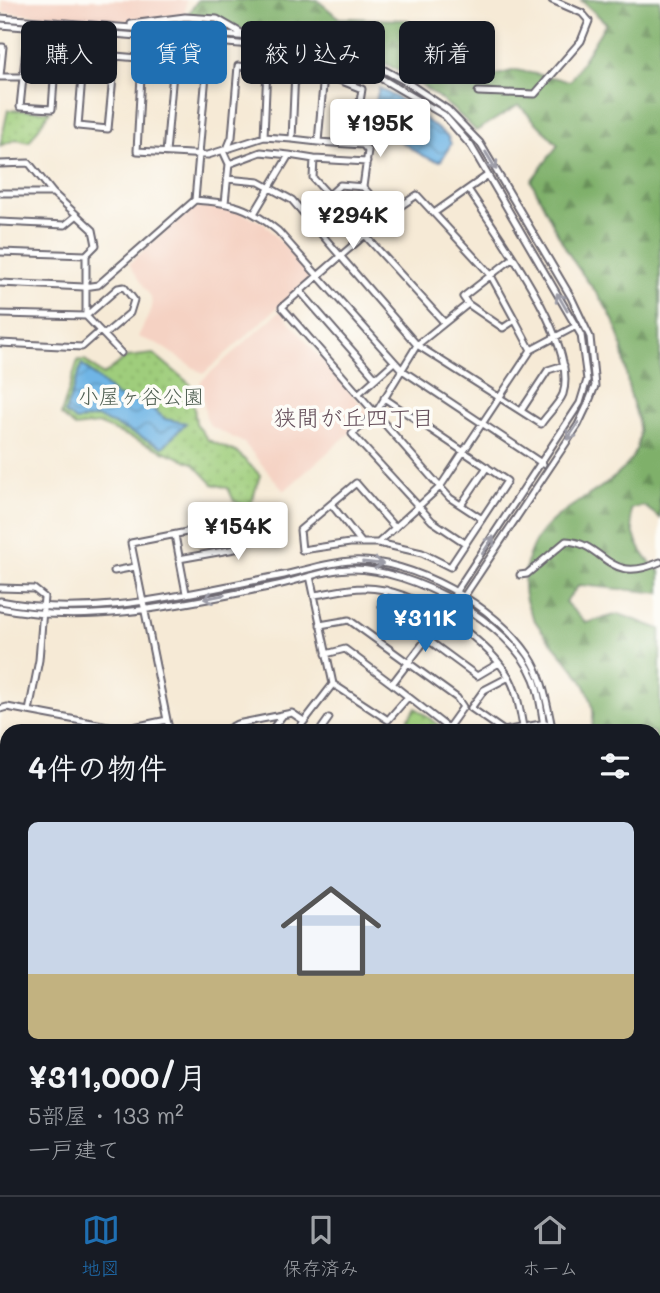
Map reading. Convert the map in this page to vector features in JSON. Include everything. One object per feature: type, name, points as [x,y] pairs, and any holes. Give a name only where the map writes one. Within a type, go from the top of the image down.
[{"type":"street","points":[[478,92],[535,94],[581,41],[589,22],[582,13],[552,0]]},
{"type":"street","points":[[118,26],[185,17],[217,19],[241,33]]},
{"type":"street","points":[[0,18],[26,21]]},
{"type":"street","points":[[0,25],[21,26]]},
{"type":"street","points":[[118,26],[131,27]]},
{"type":"street","points":[[227,43],[314,50],[353,62],[444,115],[471,146],[581,335],[587,380],[580,404],[455,593],[454,603]]},
{"type":"street","points":[[0,47],[3,47],[0,76],[21,77]]},
{"type":"street","points":[[225,202],[229,164],[225,150],[232,137],[238,66],[241,66]]},
{"type":"street","points":[[385,72],[447,109],[480,143],[571,297],[590,337],[596,386],[578,425],[463,598],[454,603],[392,684]]},
{"type":"street","points":[[22,84],[20,107],[52,109],[54,84]]},
{"type":"street","points":[[82,84],[78,126],[108,129],[112,84]]},
{"type":"street","points":[[141,84],[137,151],[199,154],[225,150],[264,137],[363,145],[368,148],[363,187]]},
{"type":"street","points":[[166,153],[172,84]]},
{"type":"street","points":[[0,283],[84,287],[98,285],[195,200],[205,84]]},
{"type":"street","points":[[264,137],[266,84]]},
{"type":"street","points":[[292,139],[294,84]]},
{"type":"street","points":[[318,142],[323,84]]},
{"type":"street","points":[[349,84],[362,89],[359,108],[363,145]]},
{"type":"street","points":[[229,164],[261,152],[367,162]]},
{"type":"street","points":[[255,212],[289,155]]},
{"type":"street","points":[[314,159],[313,178],[443,321]]},
{"type":"street","points":[[0,164],[30,163],[53,193],[93,230],[96,245],[86,255],[86,316],[121,353]]},
{"type":"street","points":[[434,214],[488,175]]},
{"type":"street","points":[[227,179],[259,182],[292,201],[417,345],[541,424],[562,394],[564,366],[556,336],[513,258],[468,189]]},
{"type":"street","points":[[329,195],[340,185],[363,187],[388,215]]},
{"type":"street","points":[[0,193],[53,193]]},
{"type":"street","points":[[482,519],[440,487],[282,307],[388,215],[413,195],[417,195],[490,274],[531,350]]},
{"type":"street","points":[[195,200],[225,202],[255,212],[278,231],[402,370],[549,467]]},
{"type":"street","points":[[0,222],[65,225],[76,216]]},
{"type":"street","points":[[0,252],[86,255]]},
{"type":"street","points":[[513,258],[463,296],[468,304],[503,328],[515,320]]},
{"type":"street","points":[[0,314],[86,316],[118,288],[124,287],[134,300],[130,313],[82,347],[0,343]]},
{"type":"street","points":[[300,291],[376,378]]},
{"type":"street","points":[[465,543],[432,522],[352,435],[375,414],[417,345],[443,321],[468,304]]},
{"type":"street","points":[[378,543],[440,487],[531,350],[576,326]]},
{"type":"street","points":[[358,394],[394,362]]},
{"type":"street","points":[[522,411],[548,370],[564,366]]},
{"type":"street","points":[[384,398],[507,481],[450,567],[422,553],[378,543],[302,550],[300,530],[356,484],[395,528]]},
{"type":"street","points":[[461,505],[487,467]]},
{"type":"street","points":[[331,504],[362,543]]},
{"type":"street","points":[[168,724],[131,543],[249,519],[249,536],[235,549],[179,559]]},
{"type":"street","points":[[175,535],[186,593]]},
{"type":"street","points":[[520,575],[527,573],[566,541],[585,547],[621,569],[645,568],[660,562]]},
{"type":"street","points":[[0,601],[44,611],[86,608],[142,602],[350,561],[373,562],[432,578],[508,630],[530,656],[540,677],[550,722],[543,724],[534,680],[516,650],[498,632],[428,585],[393,574],[350,569],[115,614],[44,611],[0,608]]},
{"type":"street","points":[[114,571],[135,567]]},
{"type":"street","points":[[302,724],[331,686],[307,570]]},
{"type":"street","points":[[314,595],[363,587],[414,597],[499,663],[509,677],[521,724]]},
{"type":"street","points":[[0,588],[40,590],[44,597],[29,712]]},
{"type":"street","points":[[386,590],[382,606],[477,676],[499,663]]},
{"type":"street","points":[[320,625],[349,620],[457,698],[463,707],[451,724]]},
{"type":"street","points":[[326,654],[345,649],[443,724]]},
{"type":"street","points":[[493,724],[471,708],[484,690],[509,677]]},
{"type":"street","points":[[331,686],[388,720],[408,697]]},
{"type":"street","points":[[0,709],[7,707],[96,724]]},
{"type":"street","points":[[237,724],[292,713],[304,721]]},
{"type":"street","points":[[276,724],[284,714]]},
{"type":"street","points":[[326,724],[329,718]]},
{"type":"street","points":[[148,724],[167,720]]},
{"type":"shaded area","points":[[2,0],[186,0],[185,14],[129,21],[3,13]]},
{"type":"shaded area","points":[[192,206],[232,209],[264,223],[312,277],[203,374],[158,344],[138,337],[152,308],[151,297],[129,264]]},
{"type":"shaded area","points":[[280,311],[370,415],[284,491],[244,443],[210,426],[200,382]]},
{"type":"green space","points":[[198,0],[317,0],[339,18],[409,21],[399,21],[399,71],[385,63],[385,21],[241,21],[241,29],[227,28],[227,21],[188,21],[189,13]]},
{"type":"green space","points":[[581,0],[660,0],[660,518],[644,506],[631,509],[632,527],[638,544],[647,559],[660,571],[660,593],[579,585],[565,602],[586,623],[619,614],[660,629],[660,724],[592,724],[593,710],[579,676],[543,632],[526,600],[526,566],[536,540],[552,521],[622,471],[633,457],[639,436],[618,332],[605,305],[570,255],[531,181],[558,145],[519,105],[476,131],[418,84],[495,84],[495,75],[516,70],[570,81],[606,23]]},
{"type":"green space","points":[[8,110],[50,111],[29,142],[17,139],[0,146]]},
{"type":"green space","name":"小屋ヶ谷公園","points":[[154,354],[191,385],[196,423],[208,440],[238,453],[260,475],[250,508],[234,501],[228,488],[213,484],[193,463],[98,424],[75,427],[61,415],[78,360],[85,360],[103,375],[127,357]]},
{"type":"green space","points":[[416,708],[437,724],[404,724]]},
{"type":"water","points":[[379,88],[399,99],[448,137],[451,144],[441,161],[417,152],[377,125],[373,112]]},
{"type":"water","points":[[82,364],[116,396],[148,404],[165,419],[186,423],[163,447],[97,417],[76,421],[65,413]]},
{"type":"district","name":"狭間が丘四丁目","points":[[354,418]]}]
